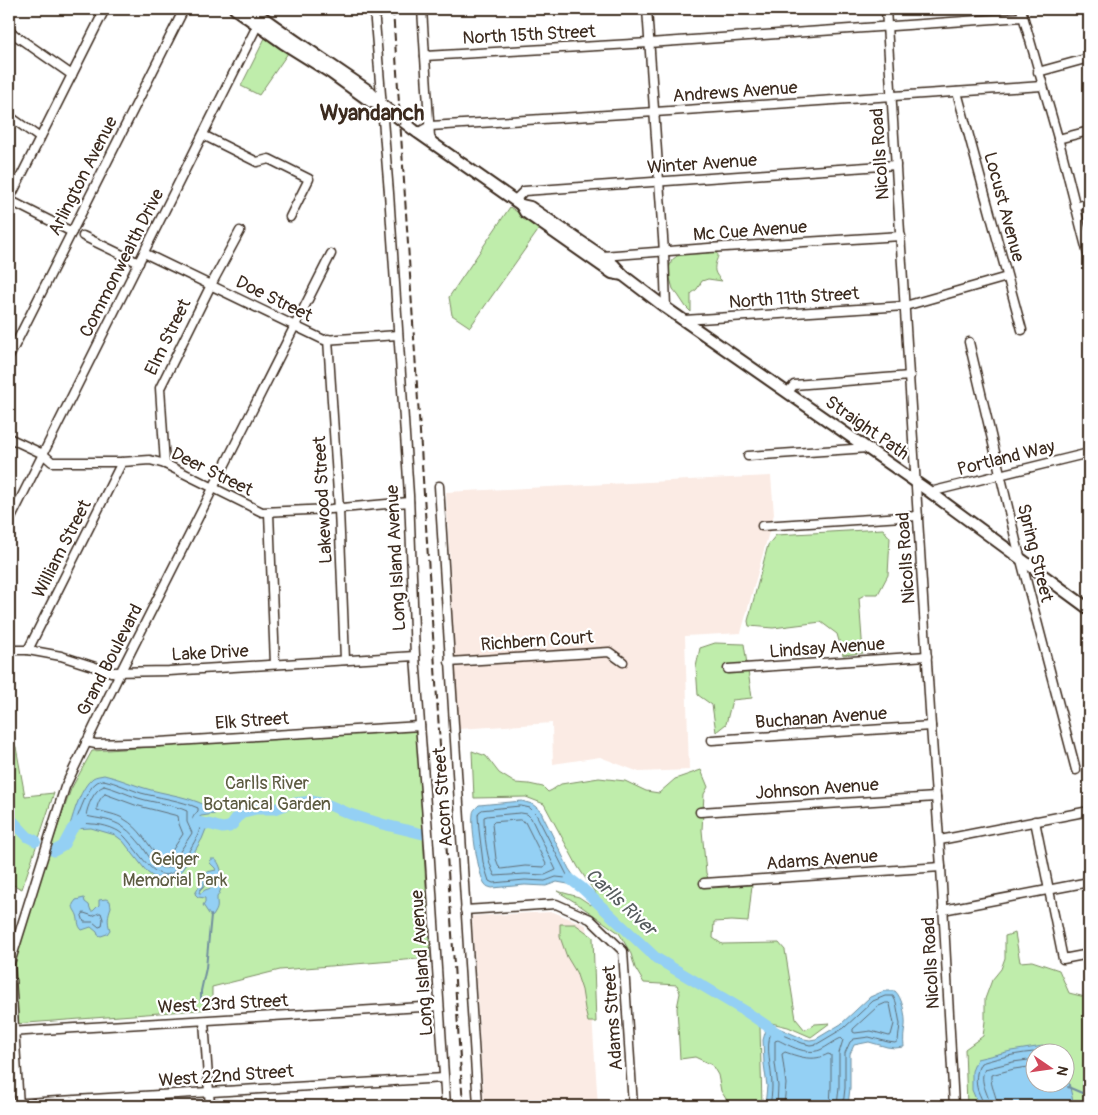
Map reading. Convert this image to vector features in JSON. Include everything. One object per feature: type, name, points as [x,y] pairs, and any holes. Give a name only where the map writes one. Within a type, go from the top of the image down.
[{"type":"main road","name":"Straight Path","points":[[235,9],[260,20]]},
{"type":"main road","name":"Straight Path","points":[[251,9],[283,42],[370,102],[382,105],[417,133],[518,203],[530,207],[602,256],[624,276],[666,308],[930,492],[1089,609]]},
{"type":"main road","name":"Straight Path","points":[[518,203],[525,212],[591,259],[612,273],[624,276]]},
{"type":"street","name":"Arlington Avenue","points":[[9,357],[184,9]]},
{"type":"street","name":"Long Island Avenue","points":[[374,9],[389,193],[408,502],[415,656],[446,1106]]},
{"type":"street","points":[[422,9],[430,137],[434,144]]},
{"type":"street","points":[[647,9],[664,252],[666,308]]},
{"type":"street","name":"Nicolls Road","points":[[886,9],[931,726],[940,840],[954,1106]]},
{"type":"street","points":[[72,232],[9,200],[103,10]]},
{"type":"street","points":[[1022,13],[1089,258]]},
{"type":"street","name":"North 15th Street","points":[[425,56],[887,27],[1022,13]]},
{"type":"street","name":"Commonwealth Drive","points":[[9,522],[260,20]]},
{"type":"street","points":[[9,31],[72,75]]},
{"type":"street","points":[[1038,72],[1089,58]]},
{"type":"street","name":"Andrews Avenue","points":[[430,126],[1042,86]]},
{"type":"street","name":"Locust Avenue","points":[[957,92],[1022,330]]},
{"type":"street","points":[[9,116],[40,138]]},
{"type":"street","points":[[417,133],[430,126]]},
{"type":"street","points":[[1058,139],[1089,130]]},
{"type":"street","points":[[203,135],[257,162],[269,159],[310,179],[290,217]]},
{"type":"street","name":"Winter Avenue","points":[[518,203],[524,191],[896,166]]},
{"type":"street","points":[[1075,207],[1089,203]]},
{"type":"street","name":"Elm Street","points":[[165,464],[160,388],[210,285],[240,232]]},
{"type":"street","points":[[83,236],[139,263]]},
{"type":"street","name":"Mc Cue Avenue","points":[[602,256],[901,236]]},
{"type":"street","name":"Doe Street","points":[[144,253],[324,340],[398,335]]},
{"type":"street","name":"Grand Boulevard","points":[[18,1105],[12,1032],[10,963],[62,793],[121,671],[331,254]]},
{"type":"street","name":"North 11th Street","points":[[684,320],[905,306],[1007,277]]},
{"type":"street","name":"Lakewood Street","points":[[328,339],[339,508],[345,660]]},
{"type":"street","name":"Spring Street","points":[[969,342],[1021,559],[1076,770]]},
{"type":"street","points":[[788,392],[794,385],[910,376]]},
{"type":"street","name":"Deer Street","points":[[9,438],[43,454],[52,462],[150,460],[165,464],[260,512],[269,513],[408,502]]},
{"type":"street","points":[[748,456],[868,448]]},
{"type":"street","name":"Portland Way","points":[[930,492],[1089,453]]},
{"type":"street","name":"William Street","points":[[28,650],[122,462]]},
{"type":"street","name":"Acorn Street","points":[[439,486],[478,1106]]},
{"type":"street","points":[[269,513],[275,664]]},
{"type":"street","points":[[762,526],[918,516]]},
{"type":"street","name":"Lake Drive","points":[[9,650],[28,650],[62,656],[111,672],[169,671],[415,656]]},
{"type":"street","name":"Richbern Court","points":[[449,662],[609,652],[623,662]]},
{"type":"street","name":"Lindsay Avenue","points":[[728,670],[927,656]]},
{"type":"street","name":"Elk Street","points":[[86,742],[96,744],[159,742],[420,726]]},
{"type":"street","name":"Buchanan Avenue","points":[[712,740],[931,726]]},
{"type":"street","name":"Johnson Avenue","points":[[700,812],[936,797]]},
{"type":"street","points":[[940,840],[1089,811]]},
{"type":"street","points":[[1035,821],[1063,959],[1089,954]]},
{"type":"street","name":"Adams Avenue","points":[[704,882],[941,867]]},
{"type":"street","points":[[943,910],[1089,882]]},
{"type":"street","name":"Adams Street","points":[[465,910],[556,904],[590,919],[623,951],[633,1106]]},
{"type":"street","name":"West 23rd Street","points":[[12,1032],[440,1006]]},
{"type":"street","points":[[204,1021],[210,1106]]},
{"type":"street","name":"West 22nd Street","points":[[9,1104],[18,1105],[444,1078]]},
{"type":"shaded area","points":[[771,476],[774,514],[741,633],[685,636],[689,770],[639,772],[600,757],[553,764],[552,723],[459,729],[446,492]]},
{"type":"shaded area","points":[[553,912],[586,925],[598,1106],[484,1106],[472,916]]},
{"type":"green space","points":[[265,38],[288,53],[259,95],[241,86]]},
{"type":"green space","points":[[510,207],[540,228],[470,327],[452,315],[449,297]]},
{"type":"green space","points":[[703,251],[718,254],[715,271],[722,281],[708,279],[702,281],[691,294],[691,312],[673,289],[668,271],[672,260],[677,256]]},
{"type":"green space","points":[[883,529],[890,538],[888,575],[878,594],[866,594],[859,598],[863,653],[843,655],[837,634],[821,622],[773,628],[749,626],[748,621],[768,545],[776,535]]},
{"type":"green space","points":[[715,643],[744,644],[752,698],[732,700],[726,724],[716,732],[712,705],[698,695],[696,667],[700,648]]},
{"type":"green space","name":"Geiger Memorial Park","points":[[417,730],[430,958],[280,970],[212,987],[212,1009],[14,1024],[10,963],[71,789],[92,751]]},
{"type":"green space","points":[[9,738],[16,747],[25,796],[54,793],[22,889],[9,883]]},
{"type":"green space","points":[[472,751],[486,756],[499,773],[515,783],[543,787],[548,792],[561,784],[599,778],[625,781],[646,791],[659,793],[675,779],[701,770],[708,787],[704,794],[702,830],[706,873],[712,888],[752,885],[748,922],[714,922],[713,938],[722,944],[779,943],[785,950],[796,1019],[805,1030],[815,1024],[830,1023],[811,1037],[762,1019],[760,1026],[762,1106],[735,1106],[728,1102],[721,1091],[718,1075],[712,1065],[695,1057],[680,1059],[677,1008],[680,993],[677,985],[644,983],[619,933],[557,891],[579,897],[591,905],[596,894],[578,867],[544,804],[526,797],[474,798]]},
{"type":"green space","points":[[560,924],[575,924],[593,937],[596,1022],[588,1022],[582,990],[560,937]]},
{"type":"green space","points":[[1015,933],[1020,962],[1032,961],[1059,970],[1069,993],[1089,998],[1089,1105],[967,1106],[965,1049],[983,1036],[985,999],[992,980],[1001,969],[1005,958],[1005,936]]},
{"type":"water","points":[[104,775],[150,790],[199,802],[215,812],[215,814],[198,818],[199,822],[211,822],[212,825],[206,829],[202,839],[178,876],[168,880],[152,876],[123,841],[115,835],[91,828],[72,829],[70,825],[78,800],[85,787],[93,778]]},
{"type":"water","points":[[522,801],[532,804],[540,810],[569,869],[582,888],[557,882],[546,886],[525,885],[492,888],[485,884],[482,879],[476,850],[473,829],[474,811],[479,805]]},
{"type":"water","points":[[211,859],[215,859],[220,867],[222,878],[221,888],[217,897],[217,909],[211,917],[203,905],[205,898],[198,897],[195,894],[207,872],[216,870],[210,863]],"holes":[[[209,875],[217,876],[217,886],[199,893],[204,886],[205,878]]]},
{"type":"water","points":[[84,898],[91,911],[99,905],[99,900],[106,899],[110,901],[111,907],[108,921],[110,930],[107,934],[98,935],[91,927],[82,930],[80,928],[73,904],[76,900]]},
{"type":"water","points":[[884,991],[895,991],[902,1002],[905,1022],[904,1047],[887,1047],[869,1042],[854,1045],[850,1054],[848,1106],[765,1106],[767,1086],[763,1040],[767,1026],[774,1026],[804,1039],[816,1039],[841,1024],[870,997]]},
{"type":"water","points":[[1026,1049],[1026,1092],[1071,1092],[1074,1106],[979,1106],[972,1090],[972,1071],[977,1059]]},
{"type":"waterway","name":"Carlls River","points":[[197,822],[222,828],[229,827],[244,812],[256,809],[275,809],[288,804],[312,801],[329,805],[382,824],[423,834]]},
{"type":"waterway","points":[[225,809],[241,804],[256,809]]},
{"type":"waterway","name":"Carlls River","points":[[9,817],[28,837],[36,841]]},
{"type":"waterway","name":"Carlls River","points":[[54,851],[63,846],[72,829],[83,819]]},
{"type":"waterway","name":"Carlls River","points":[[570,879],[656,958],[745,1011],[779,1034]]},
{"type":"waterway","points":[[201,1001],[211,915]]},
{"type":"waterway","name":"Carlls River","points":[[1076,1090],[1089,1096]]},
{"type":"railway","points":[[393,9],[463,1106]]},
{"type":"district","name":"Wyandanch","points":[[372,113]]},
{"type":"park label","name":"Carlls River Botanical Garden","points":[[267,793]]}]
